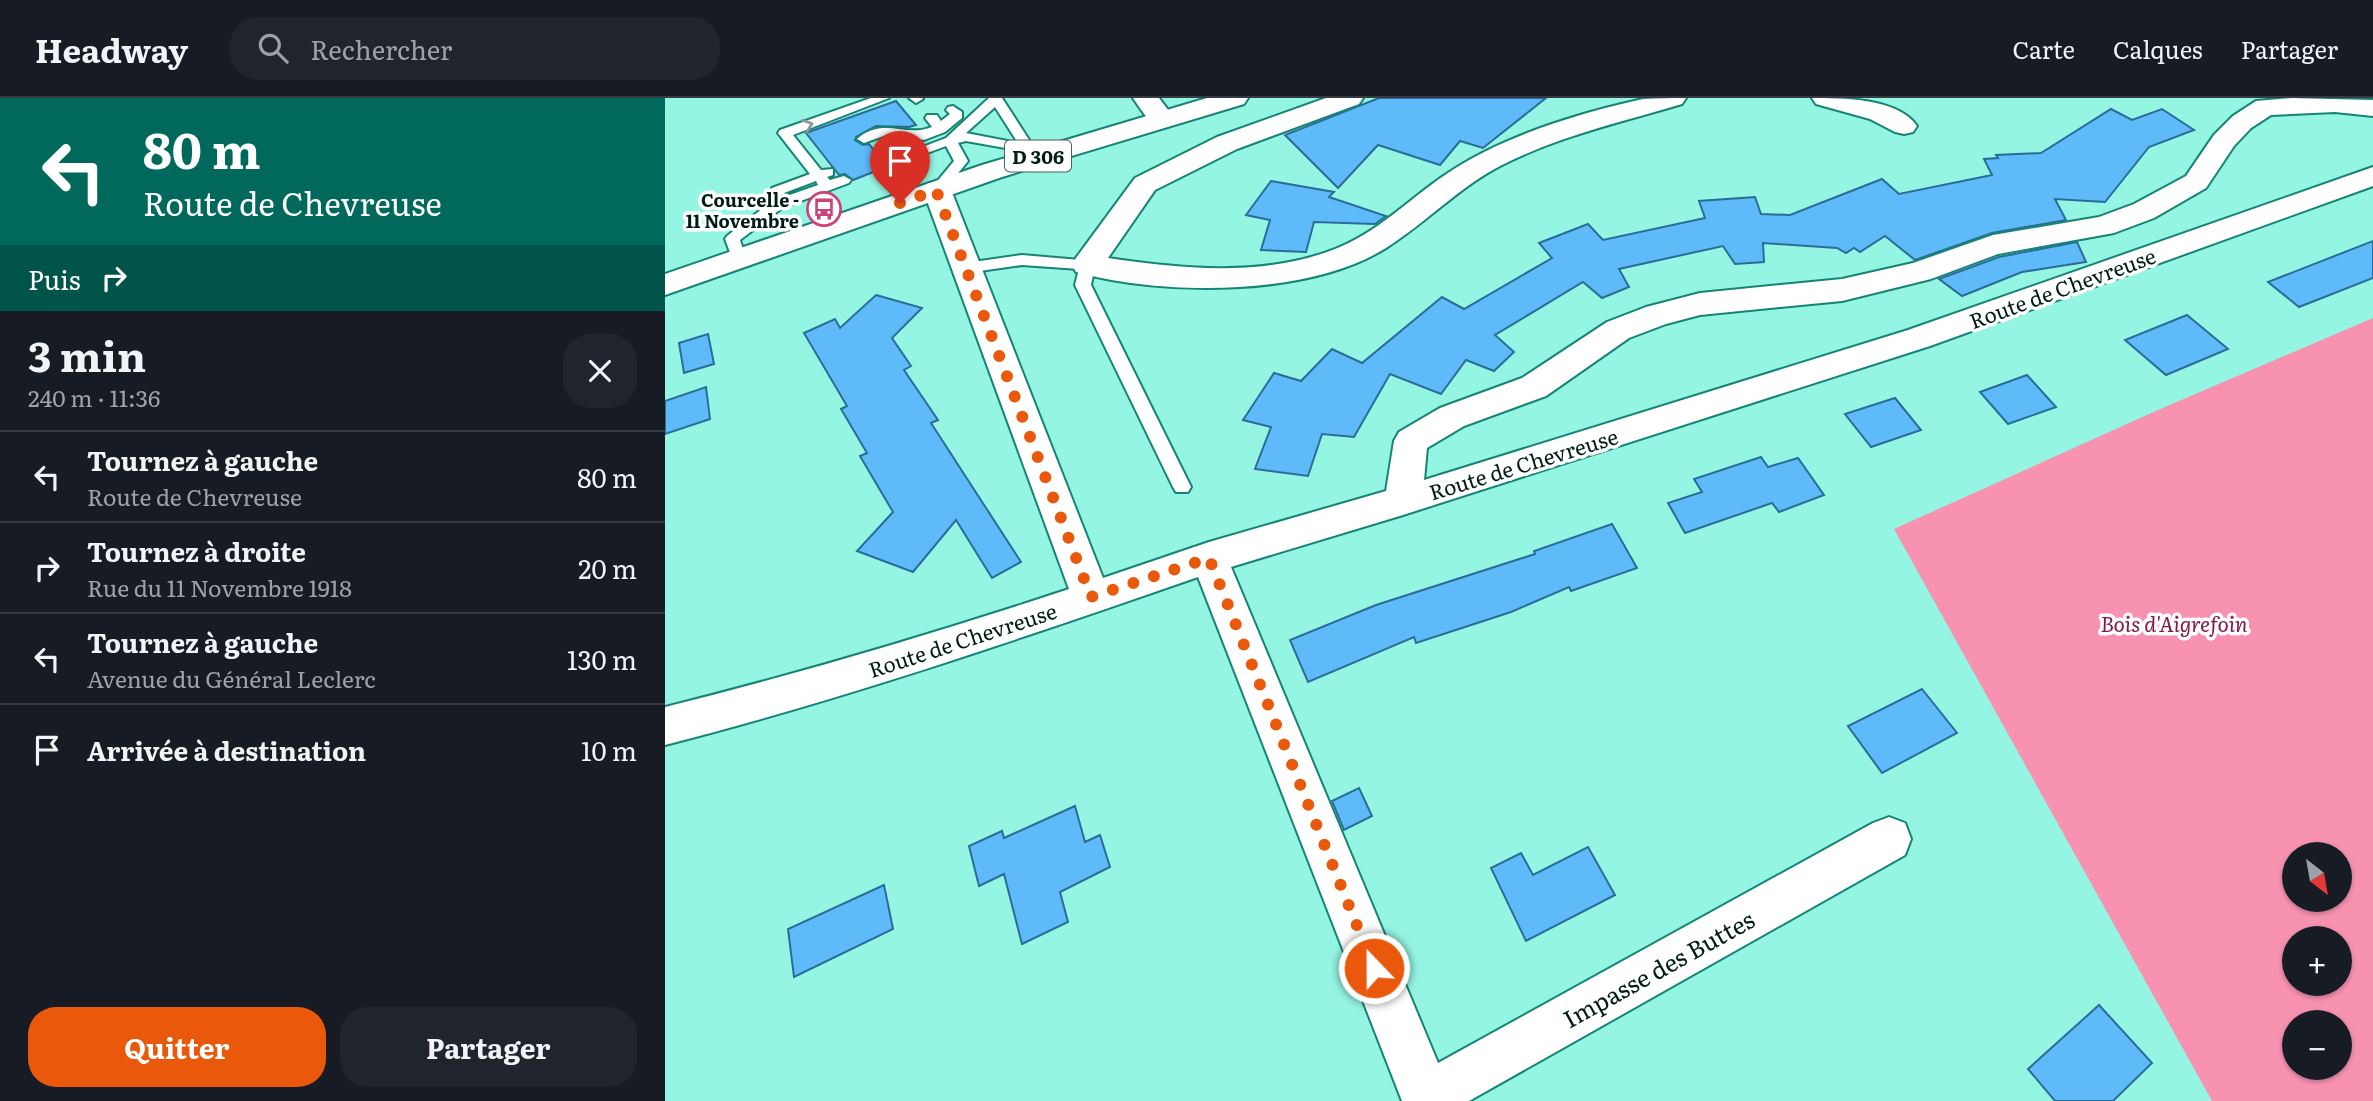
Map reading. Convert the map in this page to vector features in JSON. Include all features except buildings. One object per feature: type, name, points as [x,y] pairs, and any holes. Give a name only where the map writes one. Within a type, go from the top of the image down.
[{"type":"street","name":"D 306","points":[[665,285],[936,190],[1154,108],[1235,98]]},
{"type":"street","points":[[1350,98],[1227,144],[1145,184],[1087,265],[1157,276],[1227,280],[1272,275],[1325,264],[1360,250],[1468,172],[1518,148],[1568,129],[1673,98]]},
{"type":"street","points":[[1825,98],[1879,113],[1905,126]]},
{"type":"street","points":[[1403,500],[1411,441],[1453,417],[1534,387],[1618,330],[1657,315],[1700,304],[1842,290],[1920,272],[1993,245],[2104,226],[2144,211],[2196,182],[2224,141],[2242,122],[2266,107],[2335,104],[2373,108]]},
{"type":"street","name":"Route de Chevreuse","points":[[665,726],[936,649],[1209,558],[1919,338],[2373,176]]},
{"type":"street","points":[[936,190],[1091,597]]},
{"type":"street","points":[[1209,558],[1427,1099]]},
{"type":"street","name":"Impasse des Buttes","points":[[1427,1099],[1889,839]]},
{"type":"lane","points":[[817,173],[785,133],[883,98]]},
{"type":"lane","points":[[950,141],[995,99],[1038,151]]},
{"type":"lane","points":[[953,110],[957,115],[874,151],[966,137],[1038,151]]},
{"type":"lane","points":[[913,136],[950,141]]},
{"type":"lane","points":[[936,190],[961,161],[950,141]]},
{"type":"lane","points":[[739,259],[732,239],[777,198],[817,173],[833,167],[817,173],[777,198]]},
{"type":"lane","points":[[966,268],[1022,260],[1087,265],[1083,285],[1182,487]]},
{"type":"green space","name":"Bois d'Aigrefoin","points":[[2373,318],[2373,1101],[2212,1101],[1894,529],[2158,410]]},
{"type":"place","name":"Courcelle - 11 Novembre","points":[[824,209]]},
{"type":"route","points":[[900,203],[936,190],[1091,597],[1209,558],[1374,968]]}]
